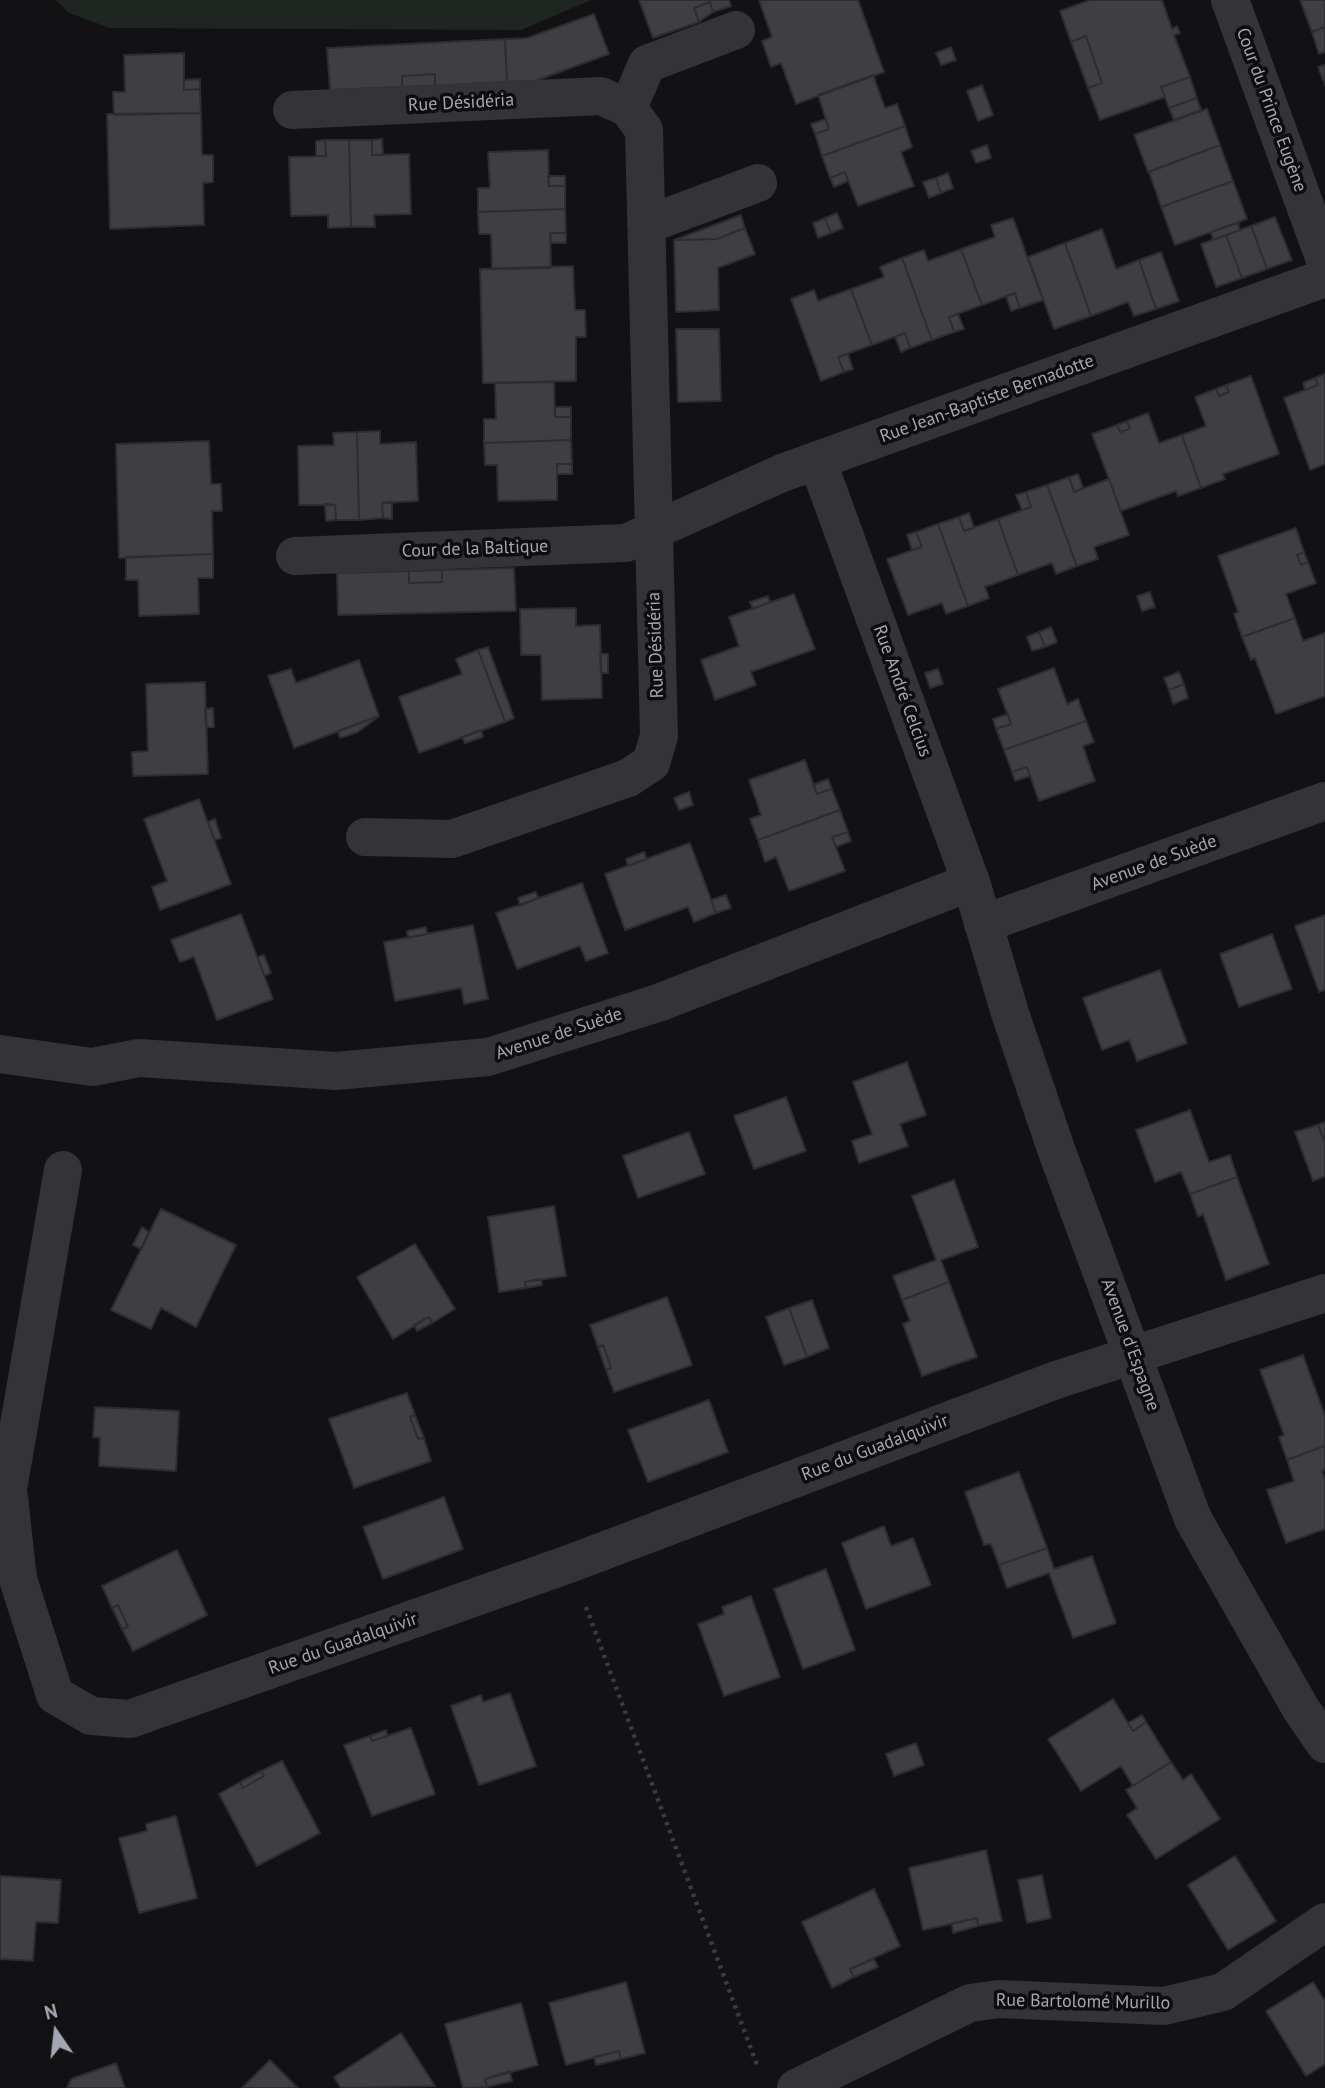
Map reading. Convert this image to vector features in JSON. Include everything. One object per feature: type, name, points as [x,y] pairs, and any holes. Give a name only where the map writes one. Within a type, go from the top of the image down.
[{"type":"street","name":"Cour du Prince Eugène","points":[[1230,0],[1325,260]]},
{"type":"street","points":[[628,108],[648,64],[736,30]]},
{"type":"street","name":"Rue Désidéria","points":[[292,110],[601,96],[628,108],[644,130],[659,736],[651,762],[628,778],[452,839],[365,837]]},
{"type":"street","points":[[646,225],[758,183]]},
{"type":"street","name":"Rue Jean-Baptiste Bernadotte","points":[[653,532],[782,472],[1325,278]]},
{"type":"street","name":"Rue André Celcius","points":[[817,460],[971,882],[983,924]]},
{"type":"street","name":"Cour de la Baltique","points":[[295,556],[626,543],[653,532]]},
{"type":"street","name":"Avenue de Suède","points":[[983,924],[1325,801]]},
{"type":"street","name":"Avenue de Suède","points":[[0,1054],[93,1067],[139,1058],[336,1071],[488,1057],[658,1003],[971,882]]},
{"type":"street","name":"Avenue d'Espagne","points":[[983,924],[1056,1149],[1193,1519],[1301,1709],[1325,1744]]},
{"type":"street","name":"Rue du Guadalquivir","points":[[62,1170],[8,1489],[18,1579],[55,1695],[91,1716],[130,1719],[569,1564],[1043,1384],[1325,1293]]},
{"type":"street","name":"Rue Bartolomé Murillo","points":[[778,2081],[970,2003],[999,1999],[1164,2006],[1223,1992],[1325,1922]]},
{"type":"path","points":[[569,1564],[778,2081]]},
{"type":"shaded area","points":[[56,0],[591,0],[521,30],[110,28],[69,13]]},
{"type":"building","points":[[639,0],[729,0],[731,6],[713,12],[710,2],[694,8],[699,22],[653,38]]},
{"type":"building","points":[[759,0],[858,0],[884,72],[796,104],[781,63],[771,67],[762,41],[772,37]]},
{"type":"building","points":[[1090,0],[1162,0],[1172,29],[1177,26],[1180,33],[1174,35],[1190,77],[1161,87],[1165,97],[1100,120],[1088,88],[1102,83],[1086,36],[1071,42],[1060,11]]},
{"type":"building","points":[[1300,0],[1325,0],[1325,27],[1312,32]]},
{"type":"building","points":[[710,2],[713,12],[699,22],[694,8]]},
{"type":"building","points":[[594,14],[609,54],[535,81],[507,82],[505,39],[527,38]]},
{"type":"building","points":[[1325,27],[1325,52],[1319,54],[1312,32]]},
{"type":"building","points":[[1086,36],[1102,83],[1088,88],[1071,42]]},
{"type":"building","points":[[505,39],[507,82],[435,86],[435,74],[402,76],[402,87],[330,90],[327,48]]},
{"type":"building","points":[[951,47],[956,60],[941,65],[936,53]]},
{"type":"building","points":[[184,53],[184,90],[200,89],[201,113],[114,115],[113,92],[125,92],[124,55]]},
{"type":"building","points":[[1325,65],[1325,85],[1318,67]]},
{"type":"building","points":[[435,74],[435,86],[402,87],[402,76]]},
{"type":"building","points":[[873,75],[885,108],[897,104],[905,126],[822,156],[815,134],[829,129],[818,95]]},
{"type":"building","points":[[1190,77],[1197,98],[1169,108],[1161,87]]},
{"type":"building","points":[[200,79],[200,89],[184,90],[184,80]]},
{"type":"building","points":[[982,85],[993,115],[978,121],[967,91]]},
{"type":"building","points":[[1197,98],[1201,110],[1174,120],[1169,108]]},
{"type":"building","points":[[1207,109],[1220,145],[1148,172],[1134,135]]},
{"type":"building","points":[[201,113],[202,155],[213,155],[213,182],[203,183],[204,225],[110,229],[107,114]]},
{"type":"building","points":[[826,119],[829,129],[815,134],[811,124]]},
{"type":"building","points":[[905,126],[912,147],[901,152],[914,186],[858,206],[845,172],[830,178],[822,156]]},
{"type":"building","points":[[382,139],[383,155],[372,155],[372,140]]},
{"type":"building","points":[[325,140],[326,156],[316,156],[316,141]]},
{"type":"building","points":[[325,140],[349,140],[351,227],[328,228],[328,215],[291,216],[289,157],[326,156]]},
{"type":"building","points":[[349,140],[372,140],[372,155],[409,154],[411,214],[374,215],[375,227],[351,227]]},
{"type":"building","points":[[987,145],[991,158],[976,163],[971,151]]},
{"type":"building","points":[[1220,145],[1233,181],[1161,207],[1149,172]]},
{"type":"building","points":[[548,150],[549,186],[565,186],[565,209],[478,212],[478,188],[490,188],[488,152]]},
{"type":"building","points":[[845,172],[848,181],[834,187],[830,178]]},
{"type":"building","points":[[948,173],[953,188],[941,193],[936,178]]},
{"type":"building","points":[[548,176],[565,176],[565,186],[549,186]]},
{"type":"building","points":[[936,178],[941,193],[929,198],[923,182]]},
{"type":"building","points":[[1233,181],[1247,219],[1175,245],[1161,207]]},
{"type":"building","points":[[565,209],[566,233],[550,233],[551,268],[492,269],[491,234],[479,234],[478,212]]},
{"type":"building","points":[[837,213],[843,228],[831,233],[825,218]]},
{"type":"building","points":[[741,215],[745,228],[717,239],[674,240]]},
{"type":"building","points":[[1275,217],[1292,260],[1267,269],[1251,226]]},
{"type":"building","points":[[825,218],[831,233],[818,238],[813,223]]},
{"type":"building","points":[[1013,218],[1043,300],[1020,308],[1015,293],[982,305],[961,249],[995,237],[991,225]]},
{"type":"building","points":[[1238,223],[1240,230],[1213,240],[1211,232]]},
{"type":"building","points":[[1251,226],[1267,269],[1242,278],[1226,235]]},
{"type":"building","points":[[745,228],[755,254],[718,268],[719,310],[676,312],[674,240],[717,239]]},
{"type":"building","points":[[1102,229],[1116,269],[1139,260],[1156,309],[1134,316],[1128,302],[1091,316],[1065,243]]},
{"type":"building","points":[[550,233],[566,233],[566,243],[551,243]]},
{"type":"building","points":[[1226,235],[1242,278],[1216,287],[1201,244]]},
{"type":"building","points":[[1065,243],[1091,316],[1054,329],[1028,257]]},
{"type":"building","points":[[961,249],[982,305],[949,317],[954,332],[932,340],[902,258],[924,250],[928,261]]},
{"type":"building","points":[[1161,252],[1179,301],[1156,309],[1139,260]]},
{"type":"building","points":[[902,258],[932,340],[910,348],[905,333],[872,345],[851,289],[884,277],[880,267]]},
{"type":"building","points":[[573,266],[575,310],[585,310],[586,337],[576,337],[576,381],[483,383],[480,269]]},
{"type":"building","points":[[851,289],[872,345],[838,357],[844,372],[821,381],[791,299],[814,290],[818,301]]},
{"type":"building","points":[[1015,293],[1020,308],[1011,311],[1006,296]]},
{"type":"building","points":[[958,314],[964,329],[954,332],[949,317]]},
{"type":"building","points":[[676,329],[719,329],[721,401],[678,402]]},
{"type":"building","points":[[905,333],[910,348],[901,352],[895,337]]},
{"type":"building","points":[[848,354],[853,369],[844,372],[838,357]]},
{"type":"building","points":[[1325,374],[1325,464],[1310,470],[1284,398],[1318,385],[1315,378]]},
{"type":"building","points":[[1251,376],[1279,454],[1223,474],[1225,479],[1201,488],[1182,435],[1206,426],[1195,397],[1216,389],[1219,396],[1229,392],[1226,385]]},
{"type":"building","points":[[1315,378],[1318,385],[1305,390],[1303,383]]},
{"type":"building","points":[[554,382],[555,417],[571,417],[571,440],[484,443],[484,419],[496,419],[495,383]]},
{"type":"building","points":[[1226,385],[1229,392],[1219,396],[1216,389]]},
{"type":"building","points":[[555,407],[571,407],[571,417],[555,417]]},
{"type":"building","points":[[1148,413],[1159,443],[1182,435],[1201,488],[1178,496],[1176,491],[1121,511],[1092,434],[1117,425],[1120,432],[1130,429],[1127,421]]},
{"type":"building","points":[[1127,421],[1130,429],[1120,432],[1117,425]]},
{"type":"building","points":[[380,431],[380,444],[416,442],[418,501],[382,503],[383,518],[359,520],[357,432]]},
{"type":"building","points":[[357,432],[359,520],[336,520],[335,505],[299,505],[298,446],[334,445],[333,433]]},
{"type":"building","points":[[571,440],[572,464],[557,464],[557,500],[498,501],[497,465],[485,465],[484,443]]},
{"type":"building","points":[[209,441],[211,484],[221,484],[222,511],[212,511],[213,554],[119,558],[116,444]]},
{"type":"building","points":[[557,464],[572,464],[572,474],[557,474]]},
{"type":"building","points":[[1078,474],[1083,488],[1074,492],[1069,477]]},
{"type":"building","points":[[1069,477],[1074,492],[1109,479],[1129,535],[1094,547],[1098,559],[1077,566],[1047,485]]},
{"type":"building","points":[[1047,485],[1077,566],[1056,574],[1052,563],[1018,575],[998,519],[1031,507],[1026,492]]},
{"type":"building","points":[[1026,492],[1031,507],[1022,510],[1016,495]]},
{"type":"building","points":[[392,502],[392,519],[383,518],[382,503]]},
{"type":"building","points":[[325,504],[335,505],[336,520],[326,521]]},
{"type":"building","points":[[969,513],[974,528],[964,531],[959,517]]},
{"type":"building","points":[[959,517],[964,531],[998,519],[1018,575],[985,587],[989,598],[968,606],[938,524]]},
{"type":"building","points":[[938,524],[968,606],[946,614],[942,603],[908,615],[887,559],[922,547],[916,532]]},
{"type":"building","points":[[1296,528],[1304,552],[1297,555],[1301,565],[1308,562],[1316,583],[1286,594],[1295,618],[1242,637],[1234,614],[1238,612],[1218,556]]},
{"type":"building","points":[[916,532],[922,547],[912,550],[907,535]]},
{"type":"building","points":[[1304,552],[1308,562],[1301,565],[1297,555]]},
{"type":"building","points":[[213,554],[213,578],[198,578],[199,614],[139,616],[138,580],[126,580],[126,557]]},
{"type":"building","points":[[514,568],[516,611],[338,615],[337,573],[409,571],[409,583],[442,582],[442,570]]},
{"type":"building","points":[[442,570],[442,582],[409,583],[409,571]]},
{"type":"building","points":[[1150,592],[1155,607],[1142,611],[1137,596]]},
{"type":"building","points":[[794,594],[815,649],[751,672],[756,685],[715,700],[701,660],[739,646],[729,617]]},
{"type":"building","points":[[768,596],[770,602],[753,609],[750,602]]},
{"type":"building","points":[[576,608],[576,626],[600,625],[602,698],[542,700],[541,655],[521,655],[520,609]]},
{"type":"building","points":[[1295,618],[1303,641],[1325,633],[1325,696],[1276,714],[1255,658],[1251,660],[1242,637]]},
{"type":"building","points":[[1051,627],[1057,642],[1045,647],[1039,632]]},
{"type":"building","points":[[1039,632],[1045,647],[1032,651],[1027,637]]},
{"type":"building","points":[[488,647],[514,718],[505,722],[478,650]]},
{"type":"building","points":[[478,650],[505,722],[419,753],[399,697],[462,674],[456,659]]},
{"type":"building","points":[[600,654],[608,654],[608,673],[601,673]]},
{"type":"building","points":[[359,660],[379,716],[294,748],[268,676],[291,669],[296,683]]},
{"type":"building","points":[[1054,668],[1067,704],[1078,699],[1086,721],[1004,750],[996,729],[1011,724],[998,689]]},
{"type":"building","points":[[938,669],[943,684],[930,688],[925,673]]},
{"type":"building","points":[[1179,672],[1184,684],[1169,690],[1164,678]]},
{"type":"building","points":[[205,682],[208,774],[133,776],[132,752],[148,751],[146,684]]},
{"type":"building","points":[[1184,684],[1188,698],[1173,704],[1169,690]]},
{"type":"building","points":[[213,708],[214,727],[206,727],[205,709]]},
{"type":"building","points":[[1008,714],[1011,724],[996,729],[993,719]]},
{"type":"building","points":[[379,716],[358,732],[340,738],[338,731]]},
{"type":"building","points":[[1086,721],[1094,742],[1083,746],[1095,781],[1039,801],[1027,767],[1012,772],[1004,750]]},
{"type":"building","points":[[481,730],[483,737],[465,743],[462,737]]},
{"type":"building","points":[[805,760],[817,794],[832,789],[840,810],[758,840],[750,819],[761,815],[749,780]]},
{"type":"building","points":[[1027,767],[1030,776],[1015,781],[1012,772]]},
{"type":"building","points":[[828,779],[832,789],[817,794],[813,785]]},
{"type":"building","points":[[689,792],[693,805],[679,810],[674,798]]},
{"type":"building","points":[[199,799],[231,884],[160,910],[152,887],[167,881],[144,819]]},
{"type":"building","points":[[840,810],[848,832],[832,837],[845,871],[789,891],[776,857],[765,862],[758,840]]},
{"type":"building","points":[[215,819],[221,838],[215,840],[208,822]]},
{"type":"building","points":[[848,832],[851,841],[836,847],[832,837]]},
{"type":"building","points":[[690,843],[716,913],[694,922],[688,907],[625,930],[605,874]]},
{"type":"building","points":[[644,852],[647,859],[628,866],[626,859]]},
{"type":"building","points":[[582,883],[608,953],[586,961],[580,946],[517,969],[496,913]]},
{"type":"building","points":[[536,892],[538,898],[520,906],[518,898]]},
{"type":"building","points":[[726,895],[731,908],[716,913],[711,900]]},
{"type":"building","points":[[241,914],[273,999],[217,1020],[194,957],[180,962],[171,940]]},
{"type":"building","points":[[1325,915],[1325,990],[1319,992],[1295,926]]},
{"type":"building","points":[[473,925],[488,999],[464,1004],[461,988],[395,1001],[384,942]]},
{"type":"building","points":[[426,927],[427,934],[408,938],[407,931]]},
{"type":"building","points":[[1272,934],[1292,989],[1239,1007],[1220,954]]},
{"type":"building","points":[[264,955],[271,973],[264,976],[258,957]]},
{"type":"building","points":[[1160,970],[1187,1043],[1137,1061],[1129,1040],[1102,1050],[1083,998]]},
{"type":"building","points":[[907,1062],[926,1115],[900,1124],[908,1146],[859,1163],[852,1141],[872,1134],[853,1082]]},
{"type":"building","points":[[786,1097],[806,1151],[754,1169],[734,1116]]},
{"type":"building","points":[[1190,1110],[1209,1162],[1230,1155],[1237,1177],[1190,1194],[1181,1172],[1155,1182],[1136,1130]]},
{"type":"building","points":[[1325,1122],[1325,1142],[1318,1125]]},
{"type":"building","points":[[1318,1125],[1325,1142],[1325,1176],[1313,1181],[1295,1132]]},
{"type":"building","points":[[689,1132],[705,1174],[638,1198],[623,1156]]},
{"type":"building","points":[[1237,1177],[1269,1264],[1226,1280],[1203,1214],[1198,1217],[1190,1194]]},
{"type":"building","points":[[954,1180],[978,1247],[941,1260],[949,1282],[902,1300],[893,1276],[936,1260],[912,1196]]},
{"type":"building","points":[[554,1206],[566,1276],[525,1282],[526,1288],[499,1292],[488,1217]]},
{"type":"building","points":[[161,1209],[236,1245],[196,1327],[161,1308],[151,1329],[111,1310]]},
{"type":"building","points":[[142,1227],[149,1232],[141,1249],[133,1245]]},
{"type":"building","points":[[415,1244],[455,1309],[432,1323],[429,1317],[393,1339],[357,1277]]},
{"type":"building","points":[[541,1279],[542,1285],[526,1288],[525,1282]]},
{"type":"building","points":[[949,1282],[977,1357],[922,1376],[903,1324],[910,1321],[902,1300]]},
{"type":"building","points":[[667,1297],[692,1365],[614,1392],[606,1370],[611,1368],[603,1345],[598,1347],[590,1325]]},
{"type":"building","points":[[812,1300],[829,1348],[807,1357],[789,1308]]},
{"type":"building","points":[[789,1308],[807,1357],[784,1365],[766,1317]]},
{"type":"building","points":[[429,1317],[432,1323],[417,1331],[414,1325]]},
{"type":"building","points":[[603,1345],[611,1368],[606,1370],[598,1347]]},
{"type":"building","points":[[1303,1355],[1325,1416],[1325,1446],[1287,1460],[1279,1437],[1284,1435],[1260,1370]]},
{"type":"building","points":[[407,1393],[415,1415],[410,1417],[418,1439],[424,1438],[431,1461],[354,1488],[329,1419]]},
{"type":"building","points":[[709,1400],[728,1452],[648,1482],[628,1430]]},
{"type":"building","points":[[95,1407],[179,1411],[176,1471],[99,1466],[100,1438],[93,1437]]},
{"type":"building","points":[[415,1415],[424,1438],[418,1439],[410,1417]]},
{"type":"building","points":[[1325,1446],[1325,1470],[1322,1471],[1325,1480],[1325,1529],[1286,1543],[1267,1490],[1294,1481],[1287,1460]]},
{"type":"building","points":[[1019,1472],[1047,1548],[999,1565],[991,1544],[984,1545],[965,1492]]},
{"type":"building","points":[[444,1497],[463,1549],[383,1579],[363,1527]]},
{"type":"building","points":[[884,1526],[891,1546],[913,1538],[931,1585],[866,1609],[842,1543]]},
{"type":"building","points":[[1047,1548],[1054,1569],[1092,1556],[1116,1623],[1073,1638],[1049,1573],[1007,1588],[999,1565]]},
{"type":"building","points":[[177,1550],[207,1615],[133,1651],[122,1629],[128,1627],[118,1605],[112,1608],[102,1586]]},
{"type":"building","points":[[826,1569],[855,1650],[803,1669],[774,1589]]},
{"type":"building","points":[[751,1596],[780,1677],[724,1696],[698,1624],[724,1614],[722,1607]]},
{"type":"building","points":[[118,1605],[128,1627],[122,1629],[112,1608]]},
{"type":"building","points":[[510,1693],[536,1766],[479,1785],[451,1706],[481,1695],[483,1702]]},
{"type":"building","points":[[1113,1699],[1133,1731],[1146,1722],[1171,1762],[1133,1786],[1121,1766],[1081,1791],[1048,1739]]},
{"type":"building","points":[[1142,1715],[1146,1722],[1133,1731],[1128,1723]]},
{"type":"building","points":[[411,1728],[435,1794],[372,1816],[344,1745],[370,1736],[372,1741]]},
{"type":"building","points":[[386,1730],[388,1736],[372,1741],[370,1736]]},
{"type":"building","points":[[916,1743],[924,1765],[894,1776],[886,1754]]},
{"type":"building","points":[[282,1761],[320,1833],[257,1866],[219,1794],[240,1782],[243,1788],[264,1776],[261,1771]]},
{"type":"building","points":[[1171,1762],[1183,1780],[1191,1774],[1220,1819],[1156,1859],[1127,1815],[1137,1808],[1126,1790]]},
{"type":"building","points":[[261,1771],[264,1776],[243,1788],[240,1782]]},
{"type":"building","points":[[176,1816],[197,1898],[139,1913],[119,1838],[147,1831],[146,1824]]},
{"type":"building","points":[[986,1850],[1002,1921],[978,1926],[977,1918],[923,1930],[909,1868]]},
{"type":"building","points":[[1235,1856],[1276,1921],[1228,1950],[1188,1885]]},
{"type":"building","points":[[1042,1875],[1051,1918],[1027,1923],[1018,1880]]},
{"type":"building","points":[[0,1876],[61,1880],[58,1923],[36,1922],[33,1961],[0,1959]]},
{"type":"building","points":[[874,1889],[900,1946],[850,1969],[854,1977],[832,1988],[802,1922]]},
{"type":"building","points":[[977,1918],[978,1926],[953,1933],[952,1924]]},
{"type":"building","points":[[874,1959],[878,1967],[854,1977],[850,1969]]},
{"type":"building","points":[[626,1982],[645,2053],[621,2059],[619,2051],[566,2065],[549,2003]]},
{"type":"building","points":[[1313,1982],[1325,2001],[1325,2064],[1306,2076],[1266,2011]]},
{"type":"building","points":[[521,2003],[538,2065],[485,2079],[487,2087],[463,2088],[445,2024]]},
{"type":"building","points":[[401,2033],[435,2086],[341,2088],[334,2077]]},
{"type":"building","points":[[619,2051],[621,2059],[596,2065],[594,2057]]},
{"type":"building","points":[[270,2060],[298,2088],[242,2088]]},
{"type":"building","points":[[116,2063],[125,2088],[67,2088],[71,2079]]},
{"type":"building","points":[[510,2071],[512,2081],[487,2087],[485,2079]]}]
